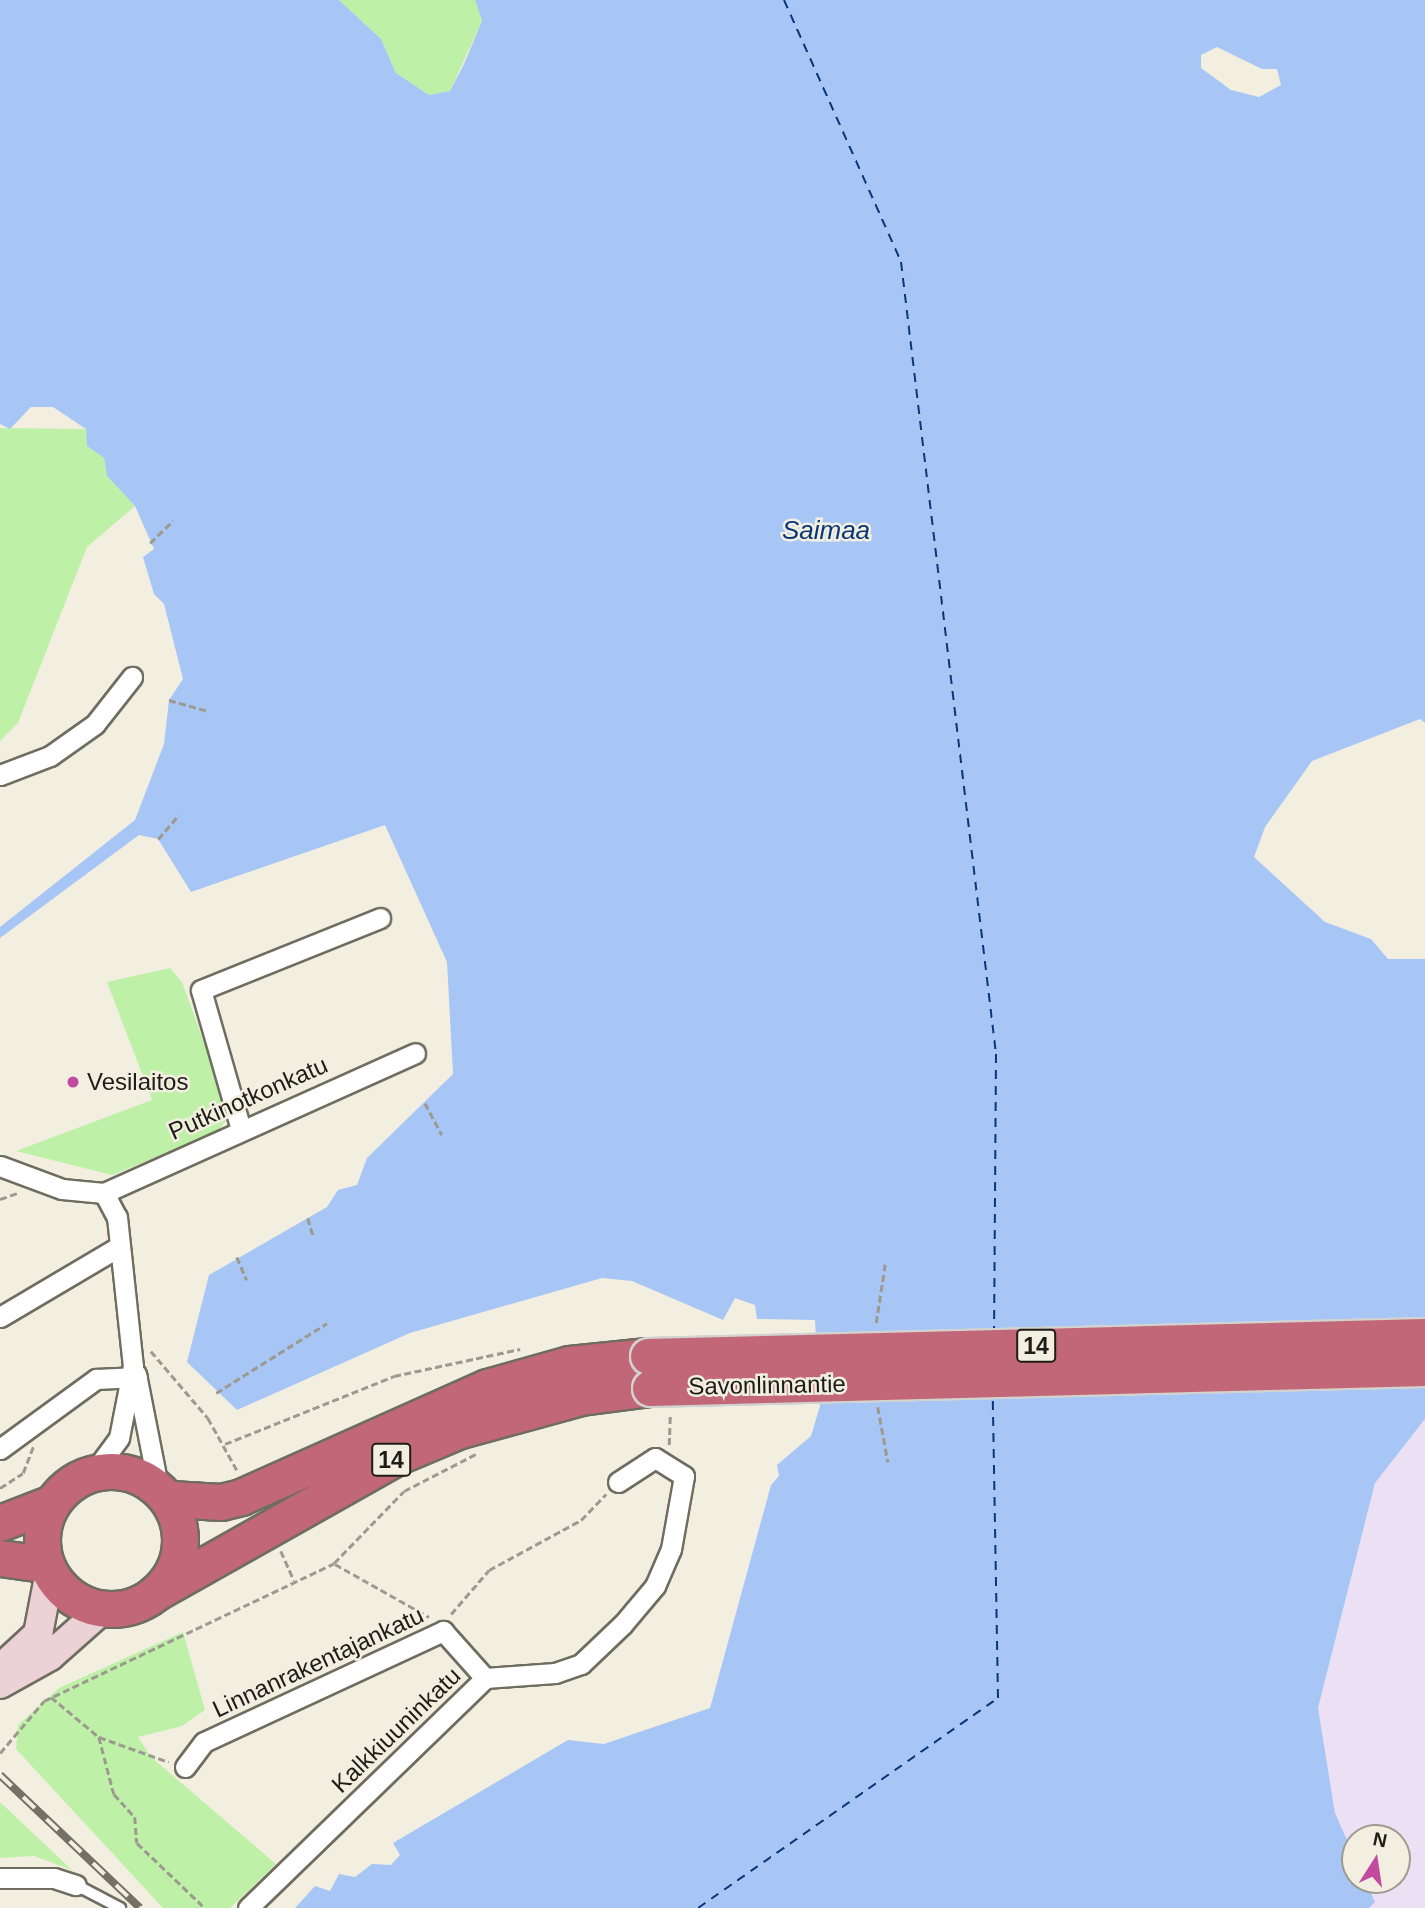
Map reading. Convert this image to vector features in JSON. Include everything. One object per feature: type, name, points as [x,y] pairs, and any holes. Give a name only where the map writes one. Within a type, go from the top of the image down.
[{"type":"highway","name":"Savonlinnantie","points":[[155,1593],[396,1457],[460,1430],[581,1397],[656,1383],[1425,1336]]},
{"type":"highway","name":"Savonlinnantie","points":[[164,1492],[241,1497],[487,1387],[569,1364],[656,1383],[1425,1368]]},
{"type":"highway","name":"14","points":[[93,1472],[124,1471],[164,1492]]},
{"type":"highway","points":[[0,1523],[52,1503],[93,1472]]},
{"type":"highway","points":[[155,1593],[180,1541],[164,1492]]},
{"type":"highway","points":[[0,1558],[46,1571],[52,1503]]},
{"type":"highway","name":"14","points":[[46,1571],[71,1597],[104,1608],[136,1605],[155,1593]]},
{"type":"main road","points":[[0,1669],[41,1628],[46,1571]]},
{"type":"main road","points":[[0,1684],[50,1656],[104,1608]]},
{"type":"street","points":[[0,775],[50,756],[95,724],[132,677]]},
{"type":"street","points":[[240,1126],[201,990],[380,918]]},
{"type":"street","name":"Putkinotkonkatu","points":[[104,1193],[240,1126],[415,1053]]},
{"type":"street","points":[[0,1166],[62,1189],[104,1193],[117,1217],[134,1364],[164,1492]]},
{"type":"street","points":[[0,1317],[120,1246]]},
{"type":"street","points":[[0,1449],[96,1379],[134,1364]]},
{"type":"street","points":[[93,1472],[119,1438],[134,1364]]},
{"type":"street","points":[[618,1482],[655,1458],[669,1463]]},
{"type":"street","name":"Kalkkiuuninkatu","points":[[248,1908],[485,1678],[555,1673],[581,1664],[623,1624],[655,1586],[671,1549],[684,1476],[669,1463]]},
{"type":"street","points":[[443,1631],[485,1678]]},
{"type":"street","name":"Linnanrakentajankatu","points":[[185,1767],[204,1742],[443,1631]]},
{"type":"street","points":[[0,1878],[54,1878],[76,1885]]},
{"type":"lane","points":[[76,1885],[120,1908]]},
{"type":"path","points":[[150,543],[173,521]]},
{"type":"path","points":[[169,700],[208,711]]},
{"type":"path","points":[[158,839],[178,815]]},
{"type":"path","points":[[425,1103],[442,1135]]},
{"type":"path","points":[[309,1217],[313,1235]]},
{"type":"path","points":[[237,1257],[247,1280]]},
{"type":"path","points":[[216,1393],[327,1323]]},
{"type":"path","points":[[225,1444],[394,1376],[524,1348]]},
{"type":"path","points":[[134,1364],[225,1444],[238,1473]]},
{"type":"path","points":[[656,1383],[669,1463]]},
{"type":"path","points":[[0,1488],[31,1463],[32,1426]]},
{"type":"path","points":[[0,1753],[29,1713],[51,1697],[334,1563],[404,1491],[488,1450]]},
{"type":"path","name":"Linnanrakentajankatu","points":[[443,1631],[457,1600],[489,1570],[581,1520],[618,1482]]},
{"type":"path","points":[[279,1546],[294,1580]]},
{"type":"path","points":[[334,1563],[422,1610],[443,1631]]},
{"type":"path","points":[[51,1697],[99,1737],[185,1767]]},
{"type":"path","points":[[99,1737],[114,1794],[135,1816],[137,1843],[205,1908]]},
{"type":"shaded area","points":[[1425,1419],[1425,1908],[1369,1908],[1374,1902],[1371,1894],[1411,1894],[1411,1824],[1341,1824],[1341,1826],[1335,1813],[1318,1708],[1375,1483]]},
{"type":"green space","points":[[339,0],[475,0],[482,21],[450,91],[429,95],[396,73],[381,39]]},
{"type":"green space","points":[[0,428],[86,429],[87,446],[104,458],[107,476],[135,506],[87,547],[18,723],[0,741]]},
{"type":"green space","points":[[170,968],[182,982],[226,1103],[229,1117],[215,1134],[112,1175],[16,1151],[152,1100],[107,982]]},
{"type":"green space","points":[[183,1632],[205,1710],[182,1726],[138,1737],[151,1757],[276,1864],[230,1908],[163,1908],[16,1749],[18,1725],[59,1688]]},
{"type":"green space","points":[[0,1802],[72,1870],[34,1856],[0,1858]]},
{"type":"water","name":"Saimaa","points":[[0,0],[339,0],[381,39],[396,73],[429,95],[450,91],[464,64],[482,21],[475,0],[1425,0],[1425,723],[1420,719],[1312,761],[1265,827],[1254,857],[1325,922],[1371,939],[1388,959],[1425,959],[1425,1419],[1375,1483],[1318,1708],[1335,1813],[1341,1826],[1341,1894],[1371,1894],[1375,1902],[1369,1908],[295,1908],[315,1886],[330,1891],[339,1874],[355,1877],[372,1864],[391,1865],[400,1855],[393,1843],[568,1740],[604,1744],[710,1708],[771,1485],[779,1476],[777,1465],[811,1436],[820,1406],[815,1320],[757,1319],[755,1305],[735,1298],[723,1320],[632,1281],[602,1278],[410,1333],[237,1410],[187,1362],[209,1275],[327,1207],[338,1190],[357,1185],[367,1158],[453,1074],[447,962],[385,825],[191,892],[158,839],[139,835],[0,938],[0,927],[135,820],[164,744],[169,700],[183,679],[164,604],[154,594],[143,557],[154,549],[135,506],[107,476],[104,458],[87,446],[86,429],[53,407],[31,407],[10,429],[0,424]],"holes":[[[1217,47],[1262,69],[1277,69],[1281,85],[1259,97],[1231,90],[1201,68],[1201,55]]]},
{"type":"ferry route","points":[[784,0],[901,262],[996,1054],[994,1329]]},
{"type":"ferry route","points":[[698,1908],[998,1698],[993,1397]]},
{"type":"railway","points":[[0,1775],[140,1908]]},
{"type":"place","name":"Vesilaitos","points":[[73,1082]]}]
